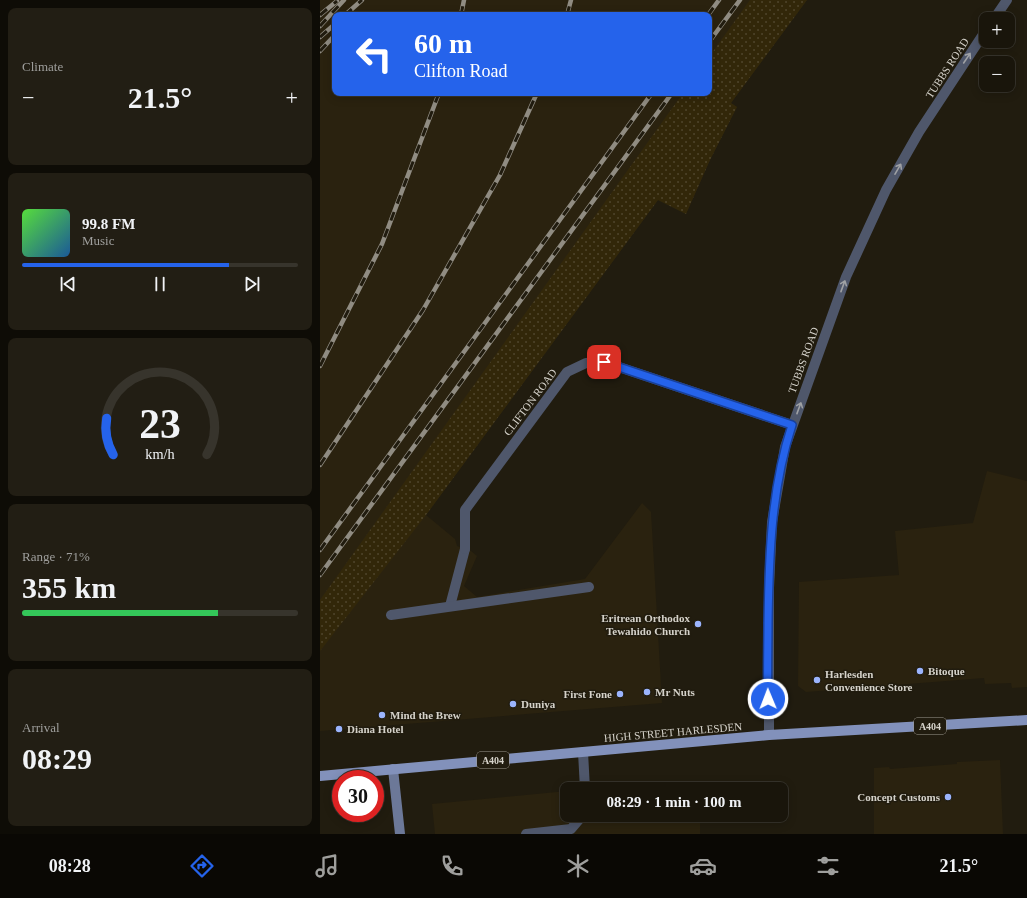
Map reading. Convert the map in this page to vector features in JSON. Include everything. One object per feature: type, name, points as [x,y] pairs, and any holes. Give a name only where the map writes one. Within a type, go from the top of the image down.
[{"type":"main road","name":"HIGH STREET HARLESDEN","points":[[393,770],[769,735],[1027,720]]},
{"type":"main road","name":"A404","points":[[320,776],[393,770]]},
{"type":"street","points":[[999,12],[1007,0]]},
{"type":"street","name":"TUBBS ROAD","points":[[769,735],[769,588],[772,522],[785,447],[846,277],[886,190],[919,132],[979,41]]},
{"type":"street","name":"CLIFTON ROAD","points":[[450,606],[465,549],[465,510],[567,372],[586,363],[604,362],[792,425]]},
{"type":"street","points":[[391,615],[589,587]]},
{"type":"street","points":[[583,752],[585,782]]},
{"type":"street","points":[[393,770],[400,834]]},
{"type":"street","points":[[526,834],[571,829],[577,822]]},
{"type":"shaded area","points":[[320,0],[807,0],[731,103],[737,107],[710,160],[686,214],[658,200],[426,515],[455,539],[457,546],[471,551],[477,556],[464,586],[477,597],[585,579],[642,503],[651,512],[662,703],[320,731]]},
{"type":"shaded area","points":[[750,0],[807,0],[731,103],[737,107],[710,160],[686,214],[658,200],[426,515],[320,651],[320,600],[681,96],[712,96],[712,53]]},
{"type":"shaded area","points":[[987,471],[1027,481],[1027,687],[1012,688],[1011,683],[985,684],[984,678],[806,692],[798,686],[799,582],[899,575],[895,531],[973,523]]},
{"type":"shaded area","points":[[1000,760],[1003,834],[874,834],[874,768],[889,767],[890,769],[957,764],[957,762]]},
{"type":"shaded area","points":[[560,792],[560,822],[700,822],[700,834],[435,834],[432,804]]},
{"type":"railway","points":[[333,12],[344,0]]},
{"type":"railway","points":[[348,12],[362,0]]},
{"type":"railway","points":[[462,12],[464,0]]},
{"type":"railway","points":[[568,12],[571,0]]},
{"type":"railway","points":[[710,12],[719,0]]},
{"type":"railway","points":[[712,38],[740,0]]},
{"type":"railway","points":[[320,15],[337,1]]},
{"type":"railway","points":[[320,26],[332,13]]},
{"type":"railway","points":[[320,37],[332,27]]},
{"type":"railway","points":[[320,51],[332,38]]},
{"type":"railway","points":[[320,366],[382,244],[438,96]]},
{"type":"railway","points":[[320,465],[423,310],[500,175],[536,96]]},
{"type":"railway","points":[[320,550],[650,96]]},
{"type":"railway","points":[[320,575],[670,96]]},
{"type":"place","name":"Eritrean Orthodox Tewahido Church","points":[[698,624]]},
{"type":"place","name":"Bitoque","points":[[920,671]]},
{"type":"place","name":"Harlesden Convenience Store","points":[[817,680]]},
{"type":"place","name":"Mr Nuts","points":[[647,692]]},
{"type":"place","name":"First Fone","points":[[620,694]]},
{"type":"place","name":"Duniya","points":[[513,704]]},
{"type":"place","name":"Mind the Brew","points":[[382,715]]},
{"type":"place","name":"Diana Hotel","points":[[339,729]]},
{"type":"place","name":"Concept Customs","points":[[948,797]]},
{"type":"route","points":[[604,362],[792,425],[785,447],[772,522],[769,588],[768,699]]}]
